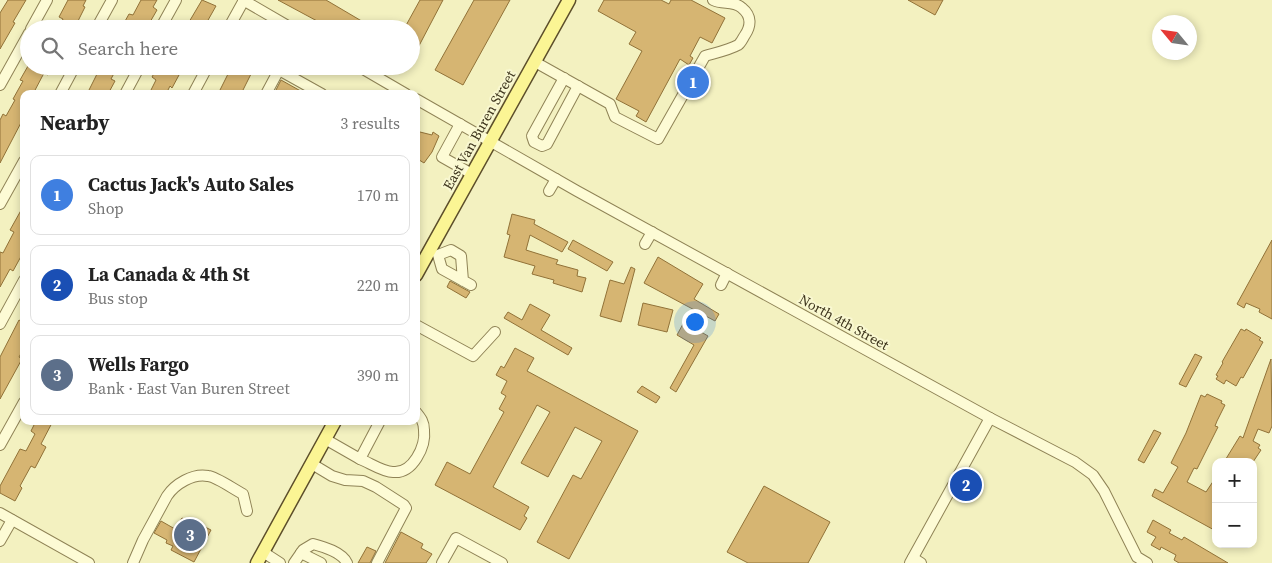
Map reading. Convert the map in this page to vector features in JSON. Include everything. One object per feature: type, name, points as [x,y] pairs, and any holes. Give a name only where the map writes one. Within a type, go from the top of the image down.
[{"type":"main road","name":"East Van Buren Street","points":[[420,270],[434,253],[472,174],[569,0]]},
{"type":"main road","points":[[260,558],[333,425]]},
{"type":"street","points":[[36,20],[47,0]]},
{"type":"street","points":[[101,20],[112,0]]},
{"type":"street","points":[[165,20],[176,0]]},
{"type":"street","points":[[233,20],[244,0],[278,20]]},
{"type":"street","points":[[534,62],[610,104],[614,116],[658,139],[705,56],[739,44],[748,30],[749,16],[743,8],[733,3],[713,0]]},
{"type":"street","points":[[0,85],[20,49]]},
{"type":"street","points":[[62,90],[71,75]]},
{"type":"street","points":[[127,90],[135,75]]},
{"type":"street","points":[[195,90],[203,75]]},
{"type":"street","points":[[268,90],[276,75]]},
{"type":"street","points":[[291,75],[316,90]]},
{"type":"street","points":[[373,75],[399,90]]},
{"type":"street","points":[[564,78],[532,136],[534,142],[542,146],[547,144],[578,86]]},
{"type":"street","name":"North 4th Street","points":[[420,101],[652,232],[990,418],[1075,462],[1093,475],[1104,491],[1136,560],[1147,563]]},
{"type":"street","points":[[460,124],[442,157],[472,174]]},
{"type":"street","points":[[0,204],[20,168]]},
{"type":"street","points":[[549,191],[556,179]]},
{"type":"street","points":[[645,244],[652,232]]},
{"type":"street","points":[[451,250],[461,256],[467,283],[442,269],[434,253],[451,250]]},
{"type":"street","points":[[721,285],[727,273]]},
{"type":"street","points":[[0,324],[20,287]]},
{"type":"street","points":[[420,327],[473,356],[494,332]]},
{"type":"street","points":[[0,445],[20,409]]},
{"type":"street","points":[[325,439],[360,459],[392,472],[401,471],[411,464],[421,450],[424,430],[420,417]]},
{"type":"street","points":[[915,561],[990,418]]},
{"type":"street","points":[[360,459],[378,425]]},
{"type":"street","points":[[312,464],[332,476],[345,480],[363,481],[376,487],[406,508],[377,563]]},
{"type":"street","points":[[135,560],[143,540],[167,496],[172,489],[190,479],[209,476],[243,494],[247,511]]},
{"type":"street","points":[[0,513],[77,560],[89,563]]},
{"type":"street","points":[[0,542],[12,520]]},
{"type":"street","points":[[442,563],[456,538],[502,563]]},
{"type":"street","points":[[294,563],[301,553],[313,544],[326,548],[346,559],[347,563]]},
{"type":"street","points":[[301,553],[321,563]]},
{"type":"street","points":[[260,558],[280,563]]},
{"type":"building","points":[[8,0],[26,0],[0,49],[0,13]]},
{"type":"building","points":[[68,0],[86,0],[83,6],[85,7],[78,20],[62,20],[59,17]]},
{"type":"building","points":[[141,0],[157,0],[153,7],[157,10],[151,20],[126,20],[129,14],[133,15]]},
{"type":"building","points":[[202,0],[216,6],[208,20],[190,20]]},
{"type":"building","points":[[278,0],[326,0],[360,20],[315,20]]},
{"type":"building","points":[[420,0],[443,0],[420,44],[420,20],[409,20]]},
{"type":"building","points":[[474,0],[510,0],[463,85],[435,70]]},
{"type":"building","points":[[604,0],[661,0],[669,4],[671,0],[691,0],[725,18],[712,43],[700,37],[690,56],[693,58],[689,65],[680,59],[646,122],[636,116],[639,111],[616,99],[642,51],[629,44],[636,32],[598,11]]},
{"type":"building","points":[[908,0],[943,0],[935,15]]},
{"type":"building","points":[[23,75],[43,75],[35,90],[20,90],[20,125],[0,163],[0,120],[3,114],[6,116],[15,100],[13,99],[23,81],[20,80]]},
{"type":"building","points":[[96,75],[113,75],[111,79],[115,81],[110,90],[89,90]]},
{"type":"building","points":[[153,75],[179,75],[172,88],[170,86],[168,90],[151,90],[156,80],[152,77]]},
{"type":"building","points":[[228,75],[250,75],[243,90],[220,90]]},
{"type":"building","points":[[281,80],[299,90],[276,90]]},
{"type":"building","points":[[420,132],[432,135],[433,132],[439,136],[432,152],[424,163],[420,160]]},
{"type":"building","points":[[20,212],[20,258],[13,271],[10,269],[0,287],[0,252],[3,253],[14,232],[10,230]]},
{"type":"building","points":[[512,214],[535,220],[534,224],[568,242],[562,252],[530,235],[526,250],[558,260],[556,264],[578,270],[577,276],[586,278],[582,292],[553,283],[554,280],[532,274],[535,266],[504,257],[510,235],[507,234]]},
{"type":"building","points":[[573,240],[613,262],[607,271],[568,249]]},
{"type":"building","points":[[1272,240],[1272,319],[1259,312],[1260,309],[1246,303],[1244,308],[1237,304]]},
{"type":"building","points":[[658,257],[703,284],[694,299],[719,314],[715,321],[644,283]]},
{"type":"building","points":[[631,267],[635,269],[621,322],[600,316],[610,280],[624,284]]},
{"type":"building","points":[[450,281],[470,292],[466,298],[447,287]]},
{"type":"building","points":[[643,303],[673,310],[667,332],[638,325]]},
{"type":"building","points":[[530,304],[550,315],[541,330],[572,348],[568,355],[504,318],[508,312],[522,320]]},
{"type":"building","points":[[19,320],[20,363],[0,399],[0,357]]},
{"type":"building","points":[[684,322],[708,336],[676,392],[670,388],[694,345],[677,335]]},
{"type":"building","points":[[1241,329],[1245,331],[1246,329],[1261,338],[1259,340],[1263,342],[1243,378],[1241,377],[1236,386],[1226,380],[1224,384],[1216,379],[1218,376],[1216,375]]},
{"type":"building","points":[[515,348],[534,358],[527,371],[638,431],[569,559],[537,542],[573,475],[581,479],[602,441],[575,427],[548,477],[521,463],[550,412],[537,405],[493,487],[529,507],[524,516],[527,518],[520,530],[435,485],[447,462],[470,474],[504,412],[499,409],[506,396],[501,393],[507,381],[496,375],[501,366],[504,368]]},
{"type":"building","points":[[1195,354],[1202,357],[1186,387],[1179,384]]},
{"type":"building","points":[[1271,359],[1272,426],[1269,433],[1258,429],[1253,441],[1260,445],[1258,448],[1261,450],[1256,458],[1226,458],[1240,436],[1243,438]]},
{"type":"building","points":[[642,386],[660,397],[656,403],[637,392]]},
{"type":"building","points":[[1207,394],[1222,401],[1221,403],[1225,405],[1215,426],[1218,427],[1197,469],[1194,468],[1187,482],[1206,492],[1212,483],[1212,529],[1152,496],[1155,489],[1163,493],[1178,467],[1171,463],[1186,433],[1201,395],[1205,397]]},
{"type":"building","points":[[34,425],[51,425],[41,444],[46,447],[35,468],[31,466],[20,486],[22,488],[15,501],[0,493],[0,486],[20,449],[26,451],[35,434],[31,431]]},
{"type":"building","points":[[1154,430],[1161,433],[1144,463],[1138,460]]},
{"type":"building","points":[[764,486],[830,522],[808,563],[748,563],[727,552]]},
{"type":"building","points":[[182,518],[190,522],[191,520],[211,530],[194,562],[171,550],[173,546],[166,543],[167,540],[154,533],[161,521],[175,529]]},
{"type":"building","points":[[1153,520],[1171,530],[1169,533],[1182,540],[1184,537],[1228,563],[1179,563],[1174,560],[1176,555],[1161,547],[1160,550],[1151,545],[1156,537],[1147,532]]},
{"type":"building","points":[[401,532],[423,544],[421,548],[432,554],[426,563],[385,563]]},
{"type":"building","points":[[367,547],[376,551],[370,563],[358,563]]},
{"type":"place","name":"Cactus Jack's Auto Sales","points":[[693,82]]},
{"type":"place","name":"La Canada & 4th St","points":[[966,485]]},
{"type":"place","name":"Wells Fargo","points":[[190,535]]}]
